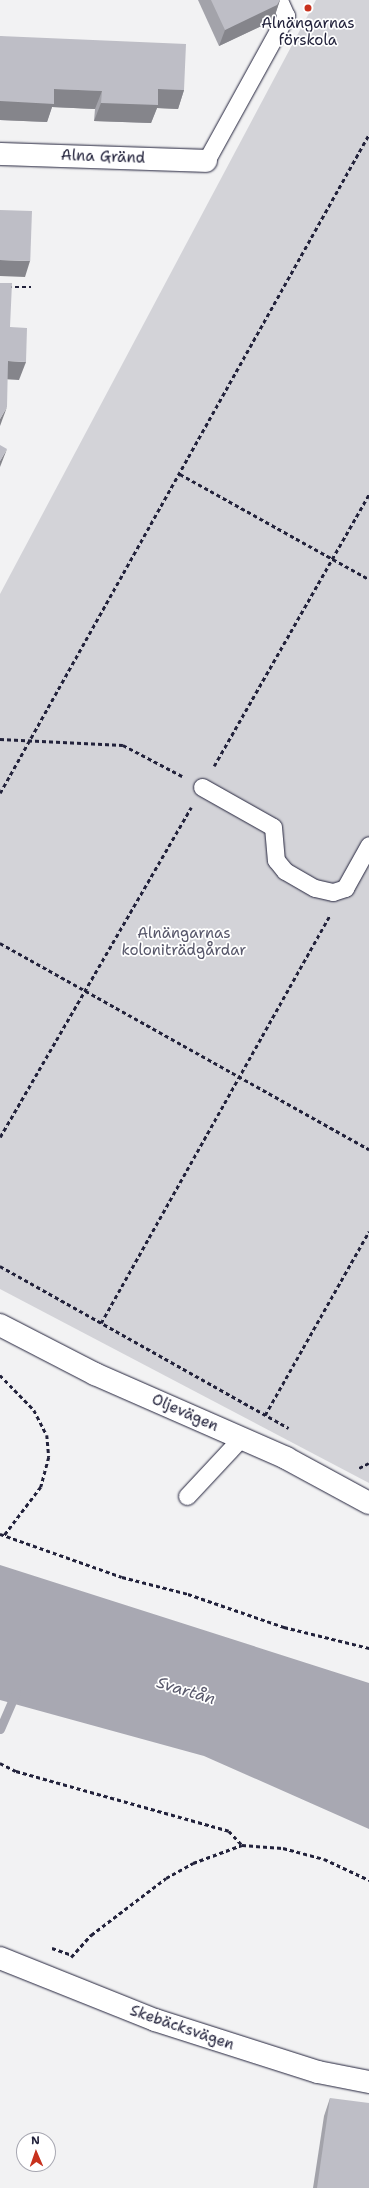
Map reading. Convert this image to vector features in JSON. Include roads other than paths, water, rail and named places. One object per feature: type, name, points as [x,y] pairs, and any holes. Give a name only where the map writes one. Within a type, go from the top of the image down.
[{"type":"street","name":"Alna Gränd","points":[[0,154],[206,161]]},
{"type":"street","name":"Oljevägen","points":[[0,1325],[95,1374],[241,1438],[369,1503]]},
{"type":"street","name":"Skebäcksvägen","points":[[0,1958],[155,2020],[318,2072],[369,2082]]},
{"type":"lane","points":[[206,161],[286,16],[279,0]]},
{"type":"lane","points":[[202,787],[273,827],[276,860],[299,880],[333,892],[345,888],[369,845]]},
{"type":"lane","points":[[187,1496],[241,1438]]},
{"type":"water","name":"Svartån","points":[[0,1565],[369,1683],[369,1829],[204,1756],[0,1700]]},
{"type":"waterway","points":[[0,1729],[16,1692]]},
{"type":"place","name":"Alnängarnas förskola","points":[[308,8]]},
{"type":"park label","name":"Alnängarnas koloniträdgårdar","points":[[184,942]]}]
